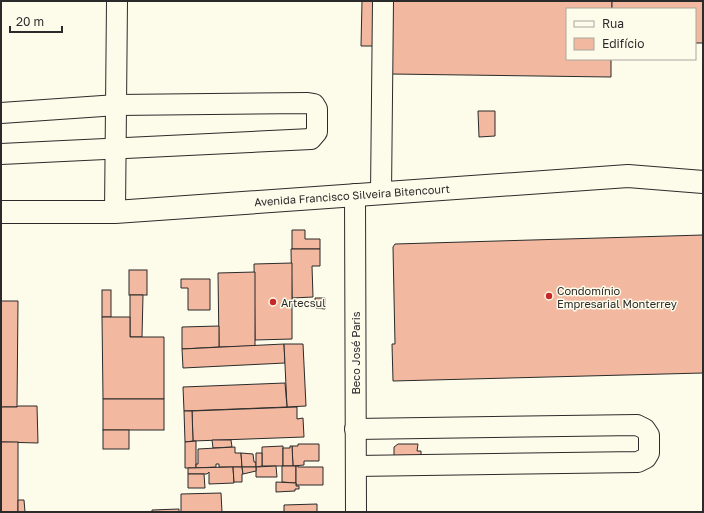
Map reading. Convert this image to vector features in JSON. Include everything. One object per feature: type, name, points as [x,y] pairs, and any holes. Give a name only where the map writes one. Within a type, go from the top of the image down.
[{"type":"main road","name":"Avenida Francisco Silveira Bitencourt","points":[[1,212],[116,212],[628,176],[703,182]]},
{"type":"street","points":[[116,212],[117,1]]},
{"type":"street","points":[[381,193],[383,1]]},
{"type":"street","points":[[1,113],[117,105],[308,103],[314,104],[317,109],[317,132],[311,139],[1,154]]},
{"type":"street","name":"Beco José Paris","points":[[355,194],[356,512]]},
{"type":"street","points":[[355,429],[637,425],[645,429],[649,435],[649,453],[646,458],[638,462],[356,466]]},
{"type":"building","points":[[362,1],[378,1],[378,46],[361,46]]},
{"type":"building","points":[[392,1],[612,1],[612,8],[566,8],[566,60],[611,60],[611,77],[391,74]]},
{"type":"building","points":[[612,1],[703,1],[703,43],[696,43],[696,8],[612,8]]},
{"type":"building","points":[[478,111],[495,111],[495,136],[479,137]]},
{"type":"building","points":[[292,230],[305,230],[305,239],[320,239],[320,249],[292,249]]},
{"type":"building","name":"Condomínio Empresarial Monterrey","points":[[703,235],[703,373],[393,381],[392,344],[395,344],[393,247],[395,244]]},
{"type":"building","points":[[291,249],[320,249],[320,266],[312,266],[313,297],[292,298]]},
{"type":"building","name":"Artecsul","points":[[292,263],[292,339],[255,340],[254,264]]},
{"type":"building","points":[[129,270],[147,270],[147,295],[129,295]]},
{"type":"building","points":[[255,272],[255,346],[219,347],[218,273]]},
{"type":"building","points":[[181,279],[210,279],[210,310],[188,310],[188,288],[181,288]]},
{"type":"building","points":[[102,290],[111,290],[111,317],[102,317]]},
{"type":"building","points":[[130,295],[143,295],[142,337],[130,337]]},
{"type":"building","points":[[315,298],[325,298],[325,309],[316,308]]},
{"type":"building","points":[[1,301],[18,301],[17,407],[1,407]]},
{"type":"building","points":[[102,317],[130,317],[130,337],[164,337],[164,399],[103,399]]},
{"type":"building","points":[[219,326],[219,347],[182,349],[182,327]]},
{"type":"building","points":[[284,344],[285,363],[183,368],[182,349]]},
{"type":"building","points":[[284,344],[303,344],[306,406],[287,407]]},
{"type":"building","points":[[285,383],[287,407],[184,411],[183,387]]},
{"type":"building","points":[[103,399],[164,399],[164,430],[103,430]]},
{"type":"building","points":[[37,406],[38,443],[1,442],[1,407]]},
{"type":"building","points":[[297,407],[297,419],[303,418],[304,437],[193,441],[192,411]]},
{"type":"building","points":[[184,411],[192,411],[193,441],[185,442]]},
{"type":"building","points":[[103,430],[129,430],[129,449],[103,449]]},
{"type":"building","points":[[212,440],[231,440],[232,447],[213,448]]},
{"type":"building","points":[[196,441],[196,468],[185,468],[185,442]]},
{"type":"building","points":[[1,442],[18,442],[18,512],[1,512]]},
{"type":"building","points":[[298,444],[319,444],[319,461],[304,461],[304,465],[293,466],[292,446],[298,446]]},
{"type":"building","points":[[398,444],[418,444],[417,451],[421,451],[421,457],[394,456],[394,447]]},
{"type":"building","points":[[283,446],[283,466],[262,466],[262,447]]},
{"type":"building","points":[[290,446],[292,446],[293,466],[283,466],[283,448],[290,448]]},
{"type":"building","points":[[235,447],[235,453],[241,453],[242,467],[219,467],[219,464],[216,464],[216,467],[196,468],[196,464],[198,464],[198,449]]},
{"type":"building","points":[[241,453],[253,454],[256,467],[242,467]]},
{"type":"building","points":[[256,453],[262,453],[262,466],[256,467]]},
{"type":"building","points":[[276,466],[277,477],[256,477],[256,467]]},
{"type":"building","points":[[282,466],[296,466],[296,483],[282,482]]},
{"type":"building","points":[[296,466],[323,467],[323,485],[296,485]]},
{"type":"building","points":[[233,467],[234,483],[209,484],[209,472],[207,474],[188,474],[188,468]]},
{"type":"building","points":[[233,467],[242,467],[242,482],[234,482]]},
{"type":"building","points":[[242,467],[256,467],[256,471],[243,474]]},
{"type":"building","points":[[188,474],[204,474],[205,488],[188,488]]},
{"type":"building","points":[[276,482],[296,483],[296,486],[299,486],[299,489],[295,489],[295,491],[276,492]]},
{"type":"building","points":[[221,493],[222,512],[181,512],[181,494]]},
{"type":"building","points":[[18,500],[24,500],[25,512],[18,512]]},
{"type":"building","points":[[317,504],[317,512],[284,512],[284,505]]},
{"type":"building","points":[[179,509],[179,512],[152,512],[152,510]]},
{"type":"place","name":"Condomínio Empresarial Monterrey","points":[[549,296]]},
{"type":"place","name":"Artecsul","points":[[273,302]]}]
